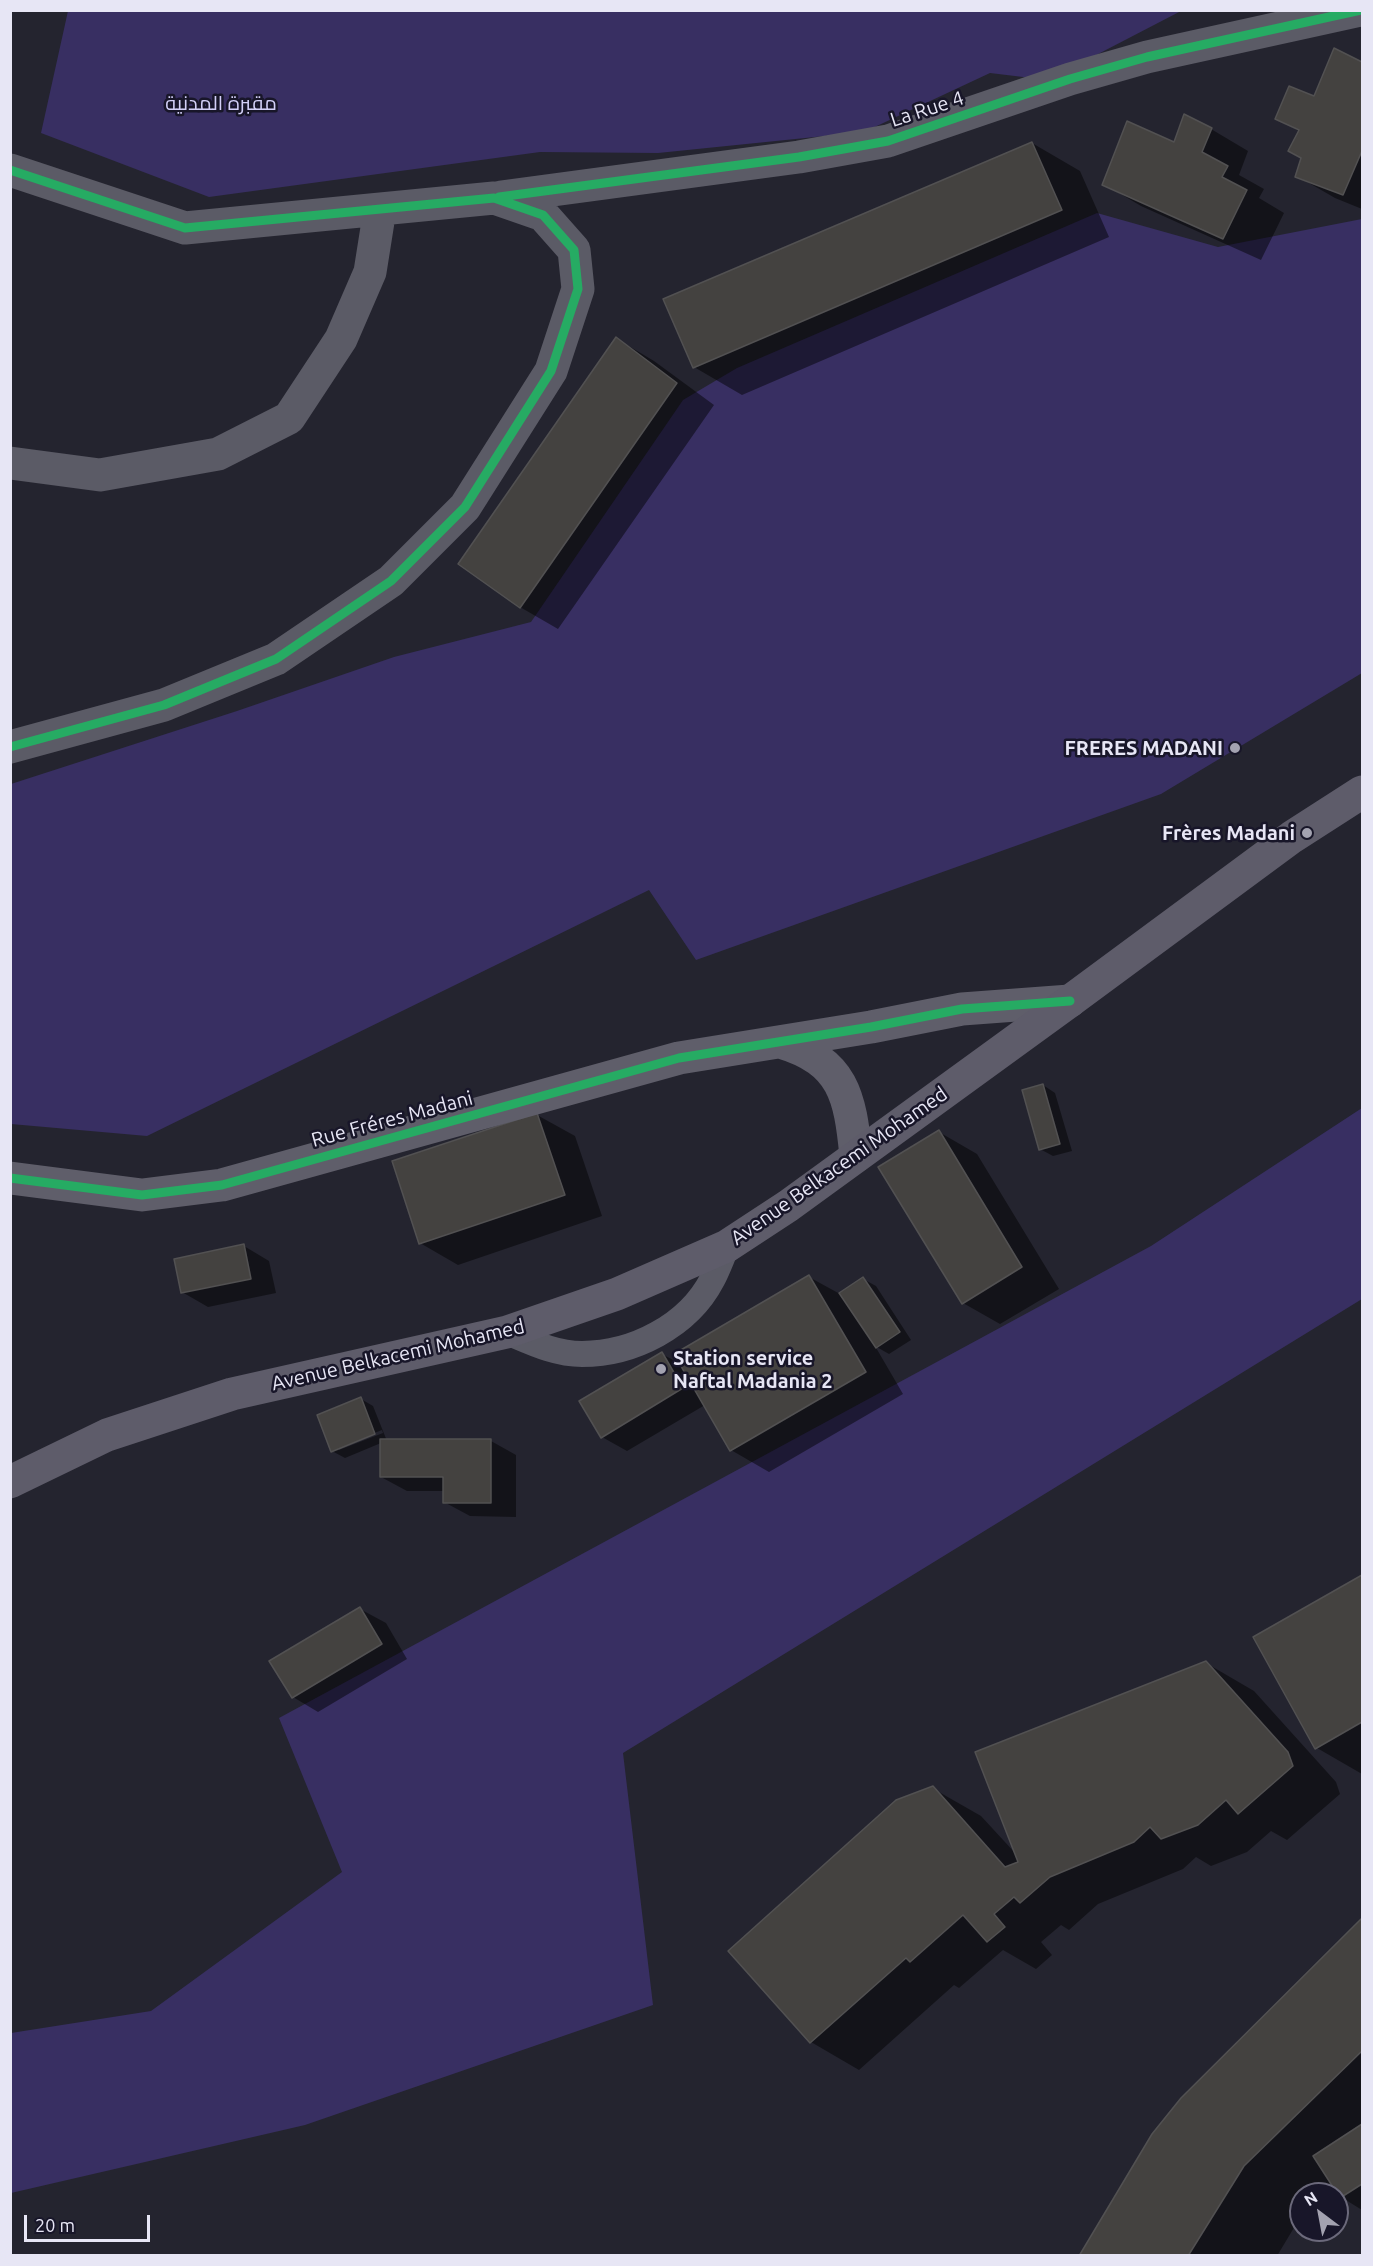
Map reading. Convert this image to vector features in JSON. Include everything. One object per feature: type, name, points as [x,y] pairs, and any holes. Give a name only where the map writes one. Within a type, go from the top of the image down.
[{"type":"main road","name":"Avenue Belkacemi Mohamed","points":[[10,1482],[107,1435],[232,1394],[507,1332],[616,1294],[727,1246],[788,1206],[1292,837],[1362,792]]},
{"type":"street","name":"La Rue 4","points":[[10,170],[185,228],[494,198],[799,157],[888,141],[1070,79],[1147,57],[1361,10]]},
{"type":"street","points":[[10,747],[164,705],[276,659],[391,580],[465,507],[551,371],[578,289],[574,250],[543,215],[494,198]]},
{"type":"street","points":[[10,463],[100,475],[218,454],[289,418],[341,339],[370,272],[380,209]]},
{"type":"street","name":"Rue Fréres Madani","points":[[10,1178],[142,1195],[222,1185],[679,1058],[962,1009],[1070,1001]]},
{"type":"street","points":[[780,1042],[800,1048],[817,1058],[832,1071],[843,1088],[850,1107],[856,1156]]},
{"type":"lane","points":[[507,1332],[542,1348],[581,1354],[620,1350],[656,1336],[688,1312],[700,1297],[712,1281],[727,1246]]},
{"type":"green space","name":"مقبرة المدنية","points":[[68,11],[1181,11],[1048,80],[990,73],[864,132],[658,153],[540,152],[209,197],[41,133]]},
{"type":"green space","points":[[1097,213],[1218,247],[1362,219],[1362,673],[1161,794],[696,960],[649,890],[147,1136],[11,1124],[11,784],[237,711],[394,657],[531,622],[683,400],[737,368]]},
{"type":"green space","points":[[1362,1108],[1362,1299],[623,1753],[653,2005],[305,2125],[11,2193],[11,2033],[151,2011],[342,1872],[279,1718],[1151,1246]]},
{"type":"building","points":[[1334,48],[1362,62],[1362,151],[1343,195],[1295,177],[1301,158],[1288,151],[1299,130],[1275,119],[1289,86],[1314,96]]},
{"type":"building","points":[[1184,114],[1212,128],[1202,152],[1228,166],[1222,177],[1247,190],[1223,239],[1102,185],[1127,121],[1174,142]]},
{"type":"building","points":[[1032,142],[1062,210],[693,368],[663,299]]},
{"type":"building","points":[[616,337],[677,383],[520,608],[458,564]]},
{"type":"building","points":[[1043,1084],[1060,1144],[1039,1150],[1022,1090]]},
{"type":"building","points":[[537,1113],[565,1195],[419,1244],[392,1161]]},
{"type":"building","points":[[939,1130],[1022,1267],[962,1304],[878,1167]]},
{"type":"building","points":[[244,1244],[251,1279],[181,1293],[174,1259]]},
{"type":"building","points":[[809,1275],[866,1372],[730,1451],[674,1354]]},
{"type":"building","points":[[863,1277],[900,1332],[876,1348],[839,1293]]},
{"type":"building","points":[[662,1352],[683,1388],[601,1438],[579,1401]]},
{"type":"building","points":[[361,1397],[375,1434],[331,1452],[317,1415]]},
{"type":"building","points":[[380,1439],[491,1439],[491,1503],[443,1503],[443,1477],[380,1477]]},
{"type":"building","points":[[1362,1575],[1362,1722],[1315,1749],[1253,1637]]},
{"type":"building","points":[[360,1607],[382,1644],[292,1698],[269,1661]]},
{"type":"building","points":[[1206,1661],[1288,1752],[1293,1766],[1238,1814],[1226,1800],[1198,1825],[1161,1839],[1150,1827],[1134,1842],[1050,1877],[1020,1903],[1014,1897],[994,1914],[1005,1927],[987,1942],[963,1915],[910,1962],[906,1958],[810,2043],[728,1951],[896,1800],[933,1786],[1005,1867],[1018,1862],[975,1752]]},
{"type":"building","points":[[1361,1919],[1362,2051],[1244,2166],[1188,2256],[1079,2256],[1152,2134],[1181,2098]]},
{"type":"building","points":[[1362,2124],[1362,2184],[1349,2192],[1349,2182],[1330,2182],[1313,2156]]},
{"type":"cycle path","points":[[499,197],[799,157],[888,141],[1070,79],[1147,57],[1361,10]]},
{"type":"cycle path","points":[[10,170],[185,228],[494,198],[543,215],[574,250],[578,289],[551,371],[465,507],[391,581],[276,659],[164,705],[10,747]]},
{"type":"cycle path","points":[[10,1178],[142,1195],[222,1185],[679,1058],[871,1027],[962,1009],[1070,1001]]},
{"type":"place","name":"FRERES MADANI","points":[[1235,748]]},
{"type":"place","name":"Frères Madani","points":[[1307,833]]},
{"type":"place","name":"Station service Naftal Madania 2","points":[[661,1369]]}]
